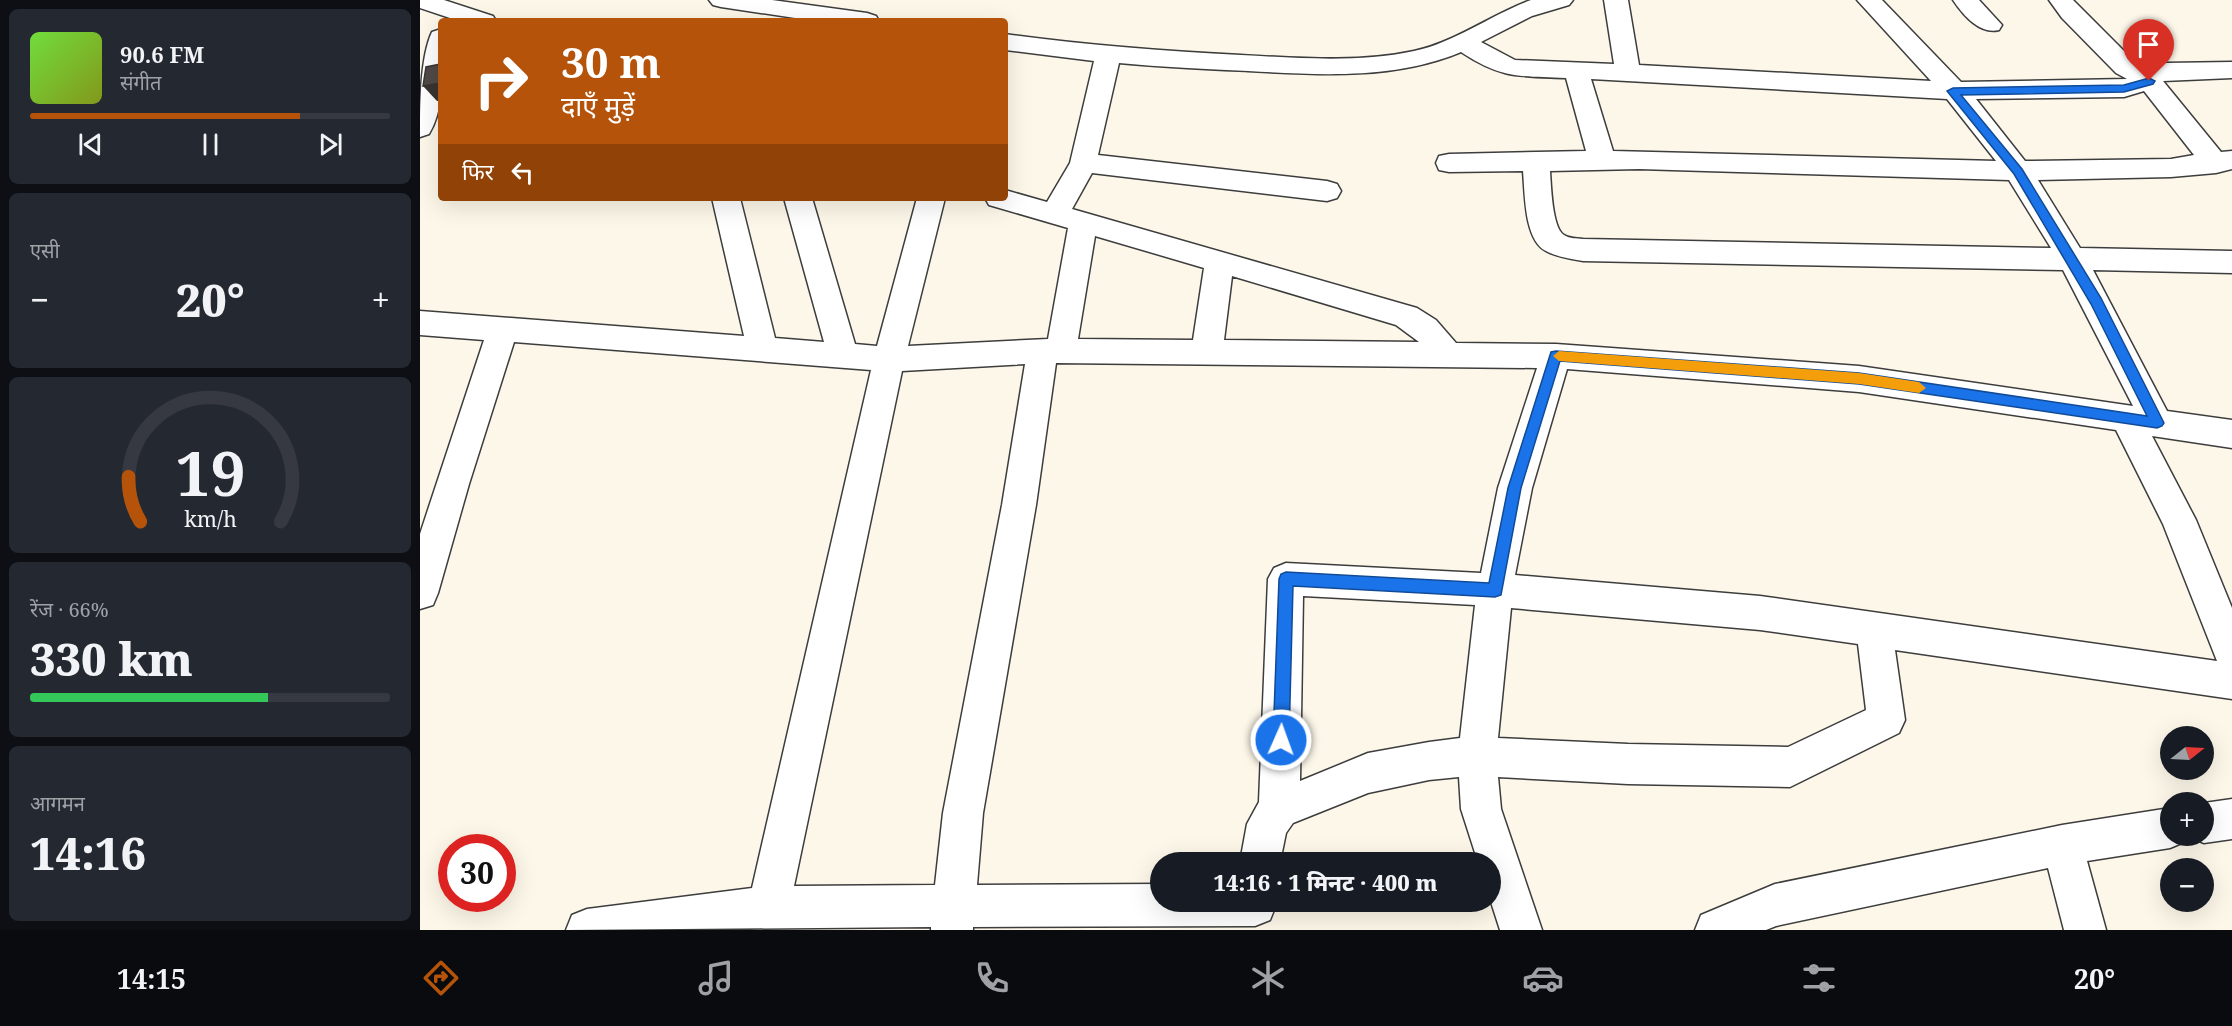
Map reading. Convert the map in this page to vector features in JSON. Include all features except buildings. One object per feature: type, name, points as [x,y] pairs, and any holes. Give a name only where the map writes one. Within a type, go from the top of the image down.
[{"type":"street","points":[[420,0],[446,14],[468,18]]},
{"type":"street","points":[[721,0],[846,18]]},
{"type":"street","points":[[1008,42],[1108,55],[1336,68],[1366,66],[1414,59],[1442,52],[1515,17],[1550,2],[1561,0]]},
{"type":"street","points":[[1616,0],[1628,72]]},
{"type":"street","points":[[1869,0],[1953,91],[2018,171],[2096,302],[2157,423]]},
{"type":"street","points":[[1965,0],[1990,25]]},
{"type":"street","points":[[2061,0],[2070,13],[2125,67],[2149,81],[2224,162]]},
{"type":"street","points":[[1464,42],[1488,58],[1511,68],[1628,72],[1953,91],[2124,89],[2149,81],[2155,74],[2166,71],[2232,70]]},
{"type":"street","points":[[420,128],[438,50]]},
{"type":"street","points":[[1054,214],[1072,187],[1083,163],[1108,55]]},
{"type":"street","points":[[1575,70],[1602,160]]},
{"type":"street","points":[[1536,160],[1543,226],[1549,239],[1560,246],[1583,250],[2232,262]]},
{"type":"street","points":[[1449,163],[1602,160],[2018,171],[2171,168],[2224,162]]},
{"type":"street","points":[[1083,163],[1327,191]]},
{"type":"street","points":[[727,201],[763,351]]},
{"type":"street","points":[[799,201],[843,356]]},
{"type":"street","points":[[766,919],[889,359],[931,201]]},
{"type":"street","points":[[1008,201],[1406,316],[1425,328],[1448,355]]},
{"type":"street","points":[[953,918],[963,813],[1019,505],[1052,351],[1083,223]]},
{"type":"street","points":[[1207,353],[1219,262]]},
{"type":"street","points":[[420,323],[889,359],[1052,351],[1556,356],[1859,379],[2232,434]]},
{"type":"street","points":[[420,593],[452,484],[503,328]]},
{"type":"street","points":[[1521,930],[1481,809],[1477,756],[1495,590],[1515,488],[1556,356]]},
{"type":"street","points":[[2126,418],[2178,520],[2232,653]]},
{"type":"street","points":[[1279,809],[1286,579],[1495,590],[1761,613],[2232,681]]},
{"type":"street","points":[[1262,852],[1267,824],[1279,809],[1368,773],[1429,761],[1477,756],[1628,764],[1790,767],[1886,720],[1874,629]]},
{"type":"street","points":[[2214,822],[2232,819]]},
{"type":"street","points":[[1716,930],[1780,917],[2062,845],[2160,830]]},
{"type":"street","points":[[2062,845],[2085,930]]},
{"type":"street","points":[[587,930],[766,919],[1256,912]]},
{"type":"slow traffic","points":[[1559,356],[1859,379],[1919,388]]},
{"type":"route","points":[[1281,740],[1286,579],[1495,590],[1515,488],[1556,356],[1859,379],[2157,423],[2096,302],[2018,171],[1953,91],[2124,89],[2149,81]]}]
